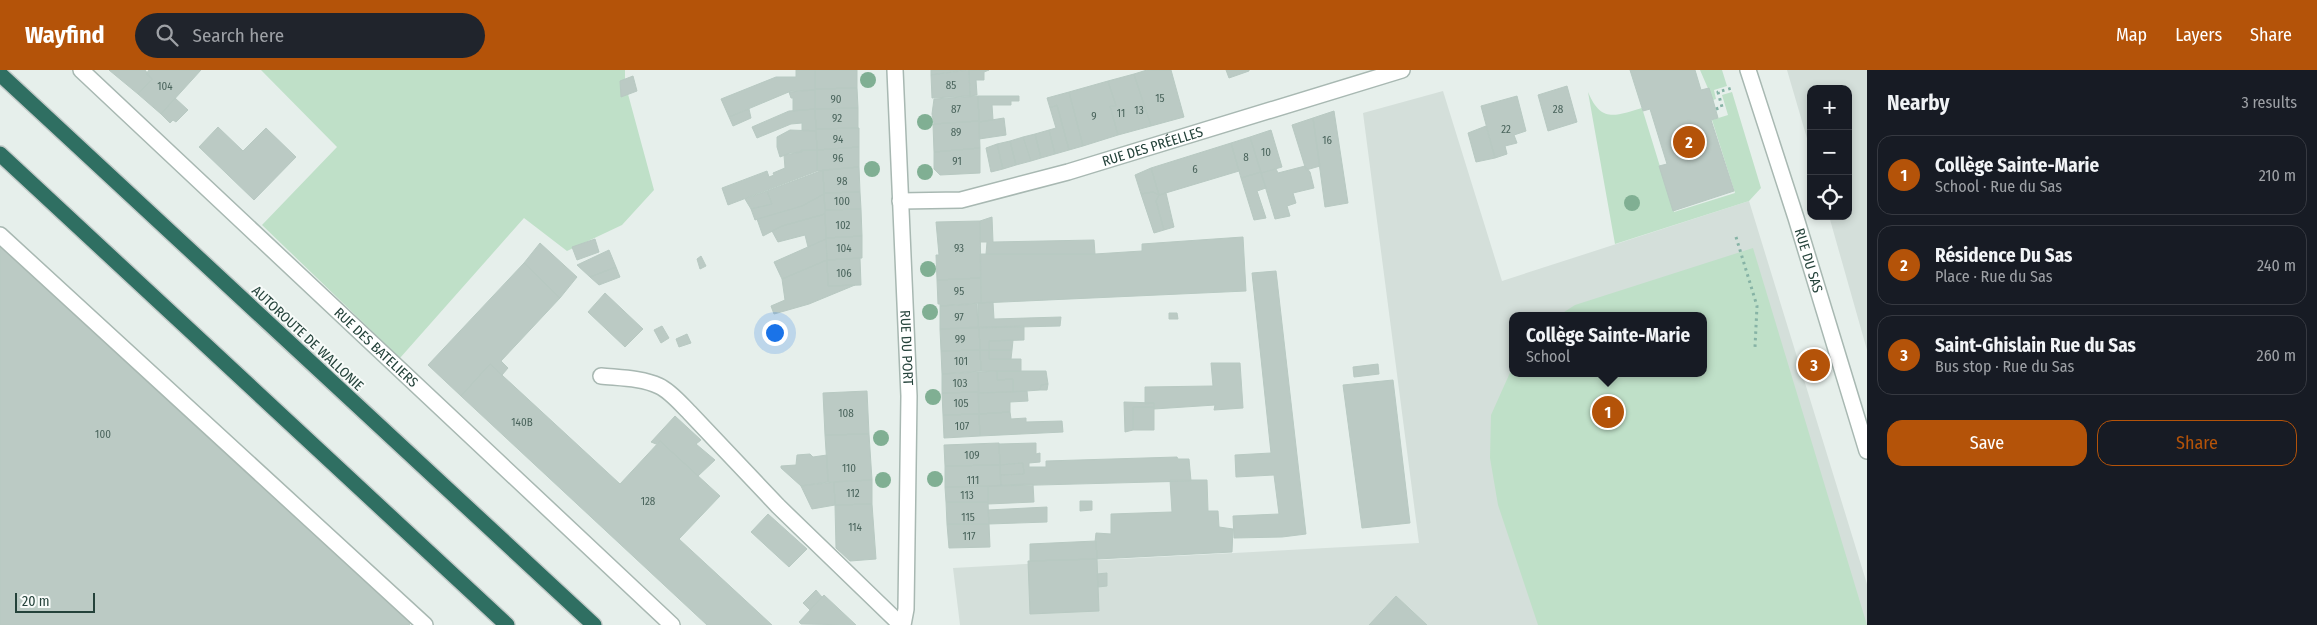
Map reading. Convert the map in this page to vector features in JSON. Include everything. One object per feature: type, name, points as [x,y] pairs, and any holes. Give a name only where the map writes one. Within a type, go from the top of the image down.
[{"type":"highway","name":"AUTOROUTE DE WALLONIE","points":[[0,74],[594,625]]},
{"type":"highway","points":[[0,154],[507,625]]},
{"type":"street","name":"RUE DES BATELIERS","points":[[81,70],[672,625]]},
{"type":"street","name":"RUE DU PORT","points":[[895,70],[909,396],[906,609],[902,625]]},
{"type":"street","name":"RUE DES PRÉELLES","points":[[900,201],[961,200],[1068,172],[1402,70]]},
{"type":"street","name":"RUE DU SAS","points":[[1748,70],[1796,218],[1867,451]]},
{"type":"street","points":[[0,234],[425,625]]},
{"type":"street","points":[[601,376],[639,380],[660,386],[674,397],[778,506],[902,625]]},
{"type":"path","points":[[1716,109],[1722,107],[1718,92],[1733,87]]},
{"type":"path","points":[[1736,237],[1757,306],[1755,347]]},
{"type":"shaded area","points":[[1787,70],[1867,70],[1867,350],[1830,220],[1852,220],[1852,85],[1807,85],[1807,138]]},
{"type":"shaded area","points":[[1443,91],[1502,281],[1749,201],[1867,584],[1867,625],[960,625],[953,568],[1419,543],[1363,113]]},
{"type":"green space","points":[[261,70],[625,70],[625,83],[654,190],[622,225],[567,251],[524,218],[400,358],[262,225],[337,147]]},
{"type":"green space","points":[[1700,70],[1722,70],[1727,86],[1714,90],[1716,99],[1713,100]]},
{"type":"green space","points":[[1588,92],[1598,109],[1610,115],[1642,108],[1674,212],[1735,193],[1712,120],[1728,115],[1722,95],[1732,92],[1761,188],[1749,201],[1615,244]]},
{"type":"green space","points":[[1753,248],[1867,625],[1538,625],[1498,505],[1490,458],[1491,415],[1509,375],[1509,377],[1707,377],[1707,312],[1564,312],[1575,305]]},
{"type":"building","points":[[109,70],[145,70],[152,79],[138,94]]},
{"type":"building","points":[[149,70],[201,70],[161,114],[138,94],[152,79],[146,74]]},
{"type":"building","points":[[796,70],[815,70],[815,90],[791,91],[729,117],[721,99],[776,77],[796,77]]},
{"type":"building","points":[[815,70],[857,70],[857,88],[815,89]]},
{"type":"building","points":[[931,70],[964,70],[931,75]]},
{"type":"building","points":[[969,70],[970,96],[932,98],[931,75]]},
{"type":"building","points":[[969,70],[989,70],[984,72],[984,80],[976,80],[977,95],[970,96]]},
{"type":"building","points":[[1147,70],[1171,70],[1184,117],[1151,126],[1134,74]]},
{"type":"building","points":[[1226,70],[1249,70],[1249,71],[1229,78]]},
{"type":"building","points":[[1630,70],[1695,70],[1701,90],[1709,88],[1713,100],[1718,118],[1711,120],[1734,191],[1673,211],[1659,166],[1667,164],[1650,109],[1643,111]]},
{"type":"building","points":[[1134,74],[1151,126],[1118,135],[1110,106],[1116,106],[1108,81]]},
{"type":"building","points":[[633,76],[637,91],[621,97],[620,81]]},
{"type":"building","points":[[1108,81],[1116,106],[1110,106],[1118,135],[1083,146],[1069,92]]},
{"type":"building","points":[[1567,86],[1577,122],[1548,131],[1538,95]]},
{"type":"building","points":[[857,88],[858,108],[815,109],[815,89]]},
{"type":"building","points":[[815,90],[815,109],[793,111],[793,98],[791,98],[789,92]]},
{"type":"building","points":[[1069,92],[1083,146],[1069,150],[1057,105],[1050,108],[1047,98]]},
{"type":"building","points":[[978,96],[979,121],[934,124],[932,114],[934,99]]},
{"type":"building","points":[[978,96],[1019,96],[1019,101],[1011,101],[1011,105],[992,105],[993,120],[979,122]]},
{"type":"building","points":[[1517,96],[1526,131],[1514,135],[1517,143],[1505,146],[1507,154],[1495,158],[1481,106]]},
{"type":"building","points":[[175,98],[188,110],[176,122],[173,120],[170,123],[161,114]]},
{"type":"building","points":[[1057,105],[1069,150],[1055,154],[1049,130],[1056,128],[1050,108]]},
{"type":"building","points":[[858,108],[858,128],[816,129],[815,109]]},
{"type":"building","points":[[749,109],[751,118],[733,126],[729,117]]},
{"type":"building","points":[[815,109],[816,131],[802,130],[802,123],[791,124],[757,138],[752,127],[789,111]]},
{"type":"building","points":[[1334,111],[1348,203],[1325,207],[1313,118]]},
{"type":"building","points":[[1004,118],[1006,135],[979,139],[979,122]]},
{"type":"building","points":[[1313,118],[1320,166],[1306,170],[1292,125]]},
{"type":"building","points":[[979,121],[980,148],[934,152],[933,124]]},
{"type":"building","points":[[1486,126],[1495,158],[1476,162],[1468,133]]},
{"type":"building","points":[[218,127],[243,151],[266,128],[296,157],[254,200],[199,147]]},
{"type":"building","points":[[859,128],[859,147],[817,150],[816,129]]},
{"type":"building","points":[[790,130],[816,131],[817,150],[801,150],[802,152],[790,153],[780,157],[777,137]]},
{"type":"building","points":[[1049,130],[1055,154],[1041,158],[1035,134]]},
{"type":"building","points":[[1271,130],[1282,167],[1261,173],[1250,137]]},
{"type":"building","points":[[1035,134],[1041,158],[1031,161],[1023,137]]},
{"type":"building","points":[[1023,137],[1031,161],[1016,165],[1010,141]]},
{"type":"building","points":[[1250,137],[1261,172],[1241,178],[1231,143]]},
{"type":"building","points":[[1010,141],[1016,165],[1003,169],[997,144]]},
{"type":"building","points":[[1231,143],[1239,171],[1159,195],[1151,168]]},
{"type":"building","points":[[997,144],[1003,169],[991,172],[986,148]]},
{"type":"building","points":[[859,147],[859,167],[817,171],[817,150]]},
{"type":"building","points":[[980,148],[980,173],[940,175],[934,169],[934,152]]},
{"type":"building","points":[[801,150],[817,150],[817,171],[728,205],[722,188],[767,171],[769,177],[774,175],[773,173],[785,168],[784,155],[802,152]]},
{"type":"building","points":[[1305,166],[1310,172],[1314,188],[1293,193],[1296,203],[1287,206],[1290,216],[1275,219],[1261,173],[1276,169],[1278,173]]},
{"type":"building","points":[[859,167],[860,192],[824,193],[823,170]]},
{"type":"building","points":[[1151,168],[1159,195],[1153,192],[1141,194],[1135,175]]},
{"type":"building","points":[[823,170],[824,194],[802,206],[755,220],[751,209],[772,204],[767,191]]},
{"type":"building","points":[[1261,172],[1266,188],[1257,191],[1266,218],[1254,220],[1241,178]]},
{"type":"building","points":[[767,191],[772,204],[751,209],[745,199]]},
{"type":"building","points":[[860,192],[861,209],[825,210],[824,193]]},
{"type":"building","points":[[1153,192],[1159,195],[1156,201],[1164,230],[1154,233],[1141,194]]},
{"type":"building","points":[[1166,193],[1174,227],[1164,230],[1156,201],[1159,195]]},
{"type":"building","points":[[824,194],[825,214],[782,226],[763,236],[757,219],[802,206]]},
{"type":"building","points":[[861,209],[862,236],[826,238],[825,210]]},
{"type":"building","points":[[825,214],[826,239],[808,247],[805,235],[778,242],[772,231],[782,226]]},
{"type":"building","points":[[992,217],[993,242],[1094,240],[1095,254],[986,254],[987,242],[980,242],[980,221]]},
{"type":"building","points":[[980,221],[981,278],[937,280],[936,255],[939,255],[936,222]]},
{"type":"building","points":[[862,236],[862,258],[827,260],[826,238]]},
{"type":"building","points":[[1243,237],[1246,291],[981,303],[980,254],[1095,254],[1142,251],[1142,244]]},
{"type":"building","points":[[595,239],[599,252],[577,260],[572,247]]},
{"type":"building","points":[[826,239],[827,260],[782,279],[774,262]]},
{"type":"building","points":[[540,243],[577,277],[560,298],[524,263]]},
{"type":"building","points":[[0,246],[411,623],[409,625],[0,625]]},
{"type":"building","points":[[609,250],[616,267],[590,277],[577,265]]},
{"type":"building","points":[[701,256],[706,266],[700,269],[697,259]]},
{"type":"building","points":[[860,258],[861,285],[828,286],[827,260]]},
{"type":"building","points":[[827,260],[828,286],[855,285],[809,304],[774,314],[771,306],[785,300],[782,279]]},
{"type":"building","points":[[524,263],[560,298],[501,361],[508,368],[502,375],[490,364],[461,396],[428,365]]},
{"type":"building","points":[[616,267],[620,277],[599,285],[590,277]]},
{"type":"building","points":[[1276,271],[1306,534],[1282,537],[1234,538],[1233,516],[1279,514],[1274,475],[1236,477],[1235,455],[1271,453],[1252,273]]},
{"type":"building","points":[[981,278],[981,303],[940,306],[938,304],[937,280]]},
{"type":"building","points":[[605,293],[643,329],[625,347],[588,312]]},
{"type":"building","points":[[993,302],[994,319],[1061,317],[1060,326],[978,328],[978,303]]},
{"type":"building","points":[[977,304],[978,328],[940,329],[940,306]]},
{"type":"building","points":[[1169,313],[1177,313],[1178,319],[1169,319]]},
{"type":"building","points":[[662,326],[669,338],[661,343],[654,330]]},
{"type":"building","points":[[1024,326],[1024,340],[989,341],[989,350],[980,350],[979,327]]},
{"type":"building","points":[[979,327],[980,350],[941,351],[940,329]]},
{"type":"building","points":[[687,334],[691,343],[679,347],[676,339]]},
{"type":"building","points":[[1013,340],[1012,350],[989,350],[989,341]]},
{"type":"building","points":[[980,350],[981,371],[942,374],[941,351]]},
{"type":"building","points":[[980,350],[989,350],[989,359],[1021,359],[1021,371],[981,371]]},
{"type":"building","points":[[989,350],[1012,350],[1011,359],[989,359]]},
{"type":"building","points":[[1211,363],[1240,363],[1243,408],[1214,410],[1215,405],[1154,409],[1154,403],[1145,404],[1145,387],[1213,386]]},
{"type":"building","points":[[490,364],[620,484],[660,441],[720,496],[679,539],[772,625],[707,625],[461,396]]},
{"type":"building","points":[[1378,364],[1379,374],[1354,377],[1353,367]]},
{"type":"building","points":[[997,371],[997,380],[1013,379],[1013,392],[978,393],[978,372]]},
{"type":"building","points":[[997,371],[1046,371],[1048,384],[1041,385],[1040,390],[1013,392],[1013,379],[997,380]]},
{"type":"building","points":[[978,372],[979,392],[942,393],[942,374]]},
{"type":"building","points":[[1393,380],[1410,523],[1362,528],[1343,385]]},
{"type":"building","points":[[1048,384],[1047,390],[1040,390],[1041,385]]},
{"type":"building","points":[[867,391],[869,434],[825,435],[823,393]]},
{"type":"building","points":[[1027,391],[1028,401],[1010,402],[1010,412],[979,414],[978,393]]},
{"type":"building","points":[[979,392],[979,414],[943,415],[942,393]]},
{"type":"building","points":[[1124,402],[1154,403],[1154,407],[1133,407],[1133,430],[1125,432]]},
{"type":"building","points":[[1133,407],[1154,407],[1154,430],[1133,430]]},
{"type":"building","points":[[1010,412],[1011,419],[1026,418],[1026,422],[1062,421],[1063,432],[980,436],[979,414]]},
{"type":"building","points":[[979,414],[980,436],[944,438],[943,415]]},
{"type":"building","points":[[675,416],[701,440],[696,444],[715,460],[698,476],[660,441],[656,444],[651,442]]},
{"type":"building","points":[[869,434],[872,480],[828,482],[825,435]]},
{"type":"building","points":[[999,443],[1000,465],[945,466],[944,445]]},
{"type":"building","points":[[1036,443],[1036,454],[1040,453],[1040,462],[1029,463],[1029,467],[1046,467],[1046,461],[1177,457],[1178,459],[1189,459],[1191,481],[1001,486],[1000,475],[1024,474],[1023,463],[1000,465],[999,444]]},
{"type":"building","points":[[810,454],[813,457],[827,455],[828,482],[801,486],[781,468],[781,466],[796,465],[797,455]]},
{"type":"building","points":[[1023,463],[1024,474],[1000,475],[1000,465]]},
{"type":"building","points":[[1000,465],[1001,486],[945,487],[945,466]]},
{"type":"building","points":[[872,480],[872,504],[835,505],[834,482]]},
{"type":"building","points":[[1170,480],[1207,480],[1208,511],[1218,511],[1219,527],[1233,529],[1232,552],[1097,559],[1096,533],[1111,534],[1111,514],[1172,512]]},
{"type":"building","points":[[834,482],[835,505],[812,509],[801,486]]},
{"type":"building","points":[[1033,484],[1034,502],[988,504],[988,486]]},
{"type":"building","points":[[988,486],[988,502],[946,502],[945,487]]},
{"type":"building","points":[[1080,501],[1092,501],[1092,510],[1080,511]]},
{"type":"building","points":[[946,502],[988,502],[989,524],[947,524]]},
{"type":"building","points":[[872,504],[876,559],[850,561],[836,548],[835,505]]},
{"type":"building","points":[[1047,507],[1047,522],[989,524],[988,510]]},
{"type":"building","points":[[768,514],[807,549],[789,567],[751,532]]},
{"type":"building","points":[[947,524],[989,524],[990,547],[949,548]]},
{"type":"building","points":[[1096,541],[1097,559],[1030,561],[1030,544]]},
{"type":"building","points":[[1097,559],[1099,611],[1030,614],[1028,561]]},
{"type":"building","points":[[1107,573],[1107,586],[1098,587],[1097,574]]},
{"type":"building","points":[[816,590],[822,597],[810,610],[803,603]]},
{"type":"building","points":[[824,595],[856,625],[801,624],[799,622]]},
{"type":"building","points":[[1396,596],[1427,625],[1369,625]]},
{"type":"place","name":"Résidence Du Sas","points":[[1689,142]]},
{"type":"place","name":"Saint-Ghislain Rue du Sas","points":[[1814,365]]},
{"type":"place","name":"Collège Sainte-Marie","points":[[1608,412]]}]
